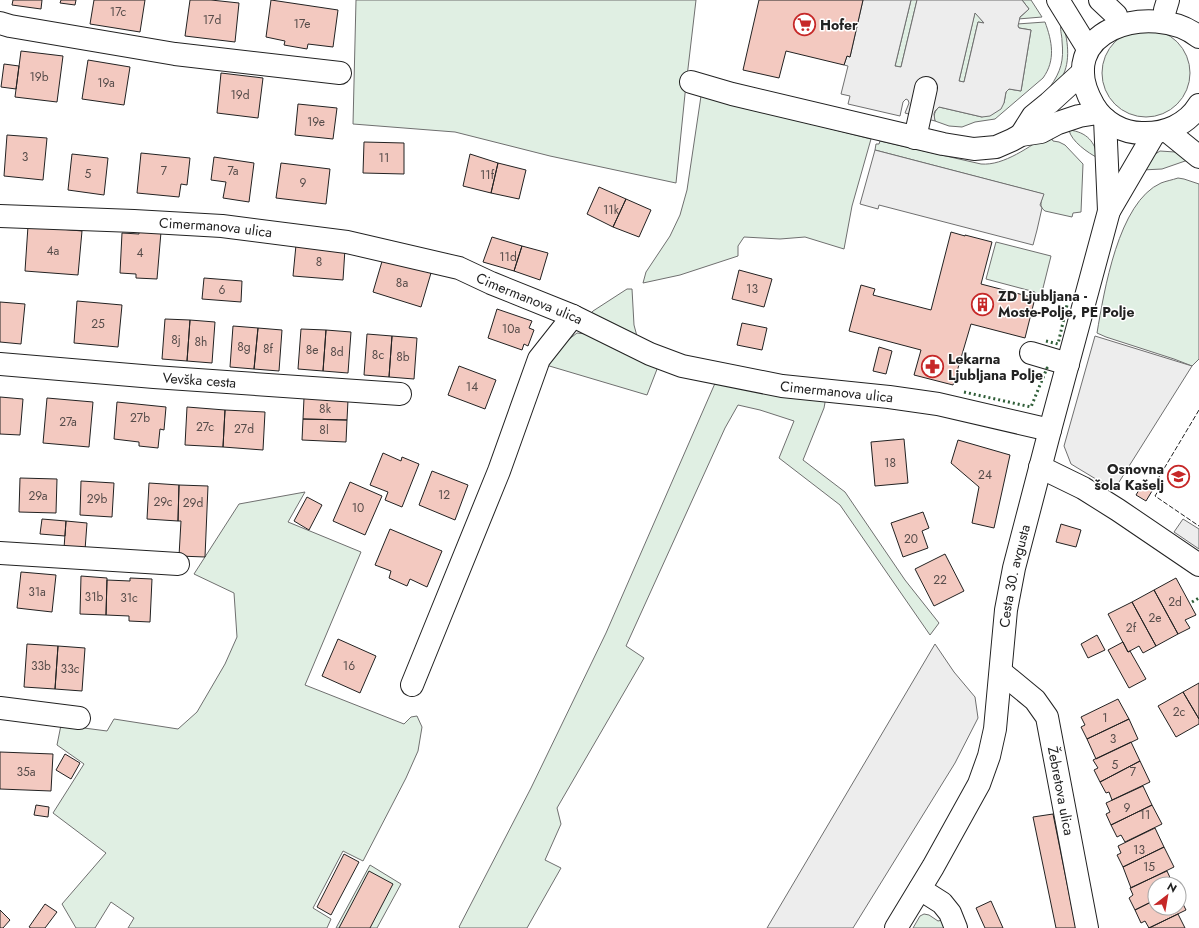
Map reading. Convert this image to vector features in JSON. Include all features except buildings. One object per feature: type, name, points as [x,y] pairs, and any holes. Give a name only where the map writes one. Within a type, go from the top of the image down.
[{"type":"street","points":[[1058,0],[1087,47]]},
{"type":"street","points":[[1100,0],[1116,15]]},
{"type":"street","points":[[1199,37],[1194,29],[1166,5],[1132,9],[1116,15],[1104,23],[1094,34],[1087,47],[1083,62],[1083,72],[1089,98],[1101,116],[1119,128],[1136,133],[1160,132],[1184,122],[1199,107]]},
{"type":"street","points":[[0,23],[10,26],[175,54],[340,73]]},
{"type":"street","points":[[1021,135],[1033,116],[1083,72]]},
{"type":"street","points":[[691,82],[732,94],[914,138],[967,148],[981,149],[996,147],[1021,135],[1041,132],[1058,123],[1079,116],[1101,116]]},
{"type":"street","points":[[914,138],[926,88]]},
{"type":"street","name":"Cesta 30. avgusta","points":[[1101,116],[1109,211]]},
{"type":"street","points":[[1160,132],[1199,157]]},
{"type":"street","name":"Cesta 30. avgusta","points":[[896,928],[920,889],[979,784],[989,756],[996,729],[1006,610],[1014,568],[1109,211],[1160,132]]},
{"type":"street","name":"Cimermanova ulica","points":[[0,216],[222,226],[347,242],[459,268],[491,283],[573,316],[650,354],[682,366],[782,386],[889,397],[938,404],[1050,430]]},
{"type":"street","points":[[412,685],[499,471],[539,359],[573,316]]},
{"type":"street","points":[[1031,353],[1068,364]]},
{"type":"street","name":"Vevška cesta","points":[[0,364],[154,377],[400,394]]},
{"type":"street","points":[[1040,467],[1095,495],[1199,566]]},
{"type":"street","points":[[0,553],[178,564]]},
{"type":"street","name":"Žebretova ulica","points":[[1001,672],[1035,700],[1047,717],[1087,928]]},
{"type":"street","points":[[0,708],[79,718]]},
{"type":"street","points":[[920,889],[942,903],[950,912],[956,928]]},
{"type":"green space","points":[[356,0],[696,0],[676,183],[550,156],[455,132],[353,124]]},
{"type":"green space","points":[[911,0],[917,0],[901,67],[895,66]]},
{"type":"green space","points":[[1022,0],[1031,0],[1042,17],[1018,19],[1029,9]]},
{"type":"green space","points":[[975,12],[984,23],[978,22],[964,82],[959,81]]},
{"type":"green space","points":[[1045,22],[1052,50],[1050,64],[1043,78],[995,119],[975,122],[962,127],[949,126],[935,121],[935,113],[939,107],[982,117],[1004,103],[1006,92],[1009,89],[1021,91],[1031,30],[1019,28],[1017,24]]},
{"type":"green space","points":[[1062,22],[1068,50],[1067,64],[1061,78],[1050,87],[1061,66],[1063,48],[1061,29]]},
{"type":"green space","points":[[1137,29],[1155,29],[1171,36],[1183,48],[1190,64],[1190,82],[1183,98],[1171,110],[1155,117],[1137,117],[1121,110],[1109,98],[1102,82],[1102,64],[1109,48],[1121,36]]},
{"type":"green space","points":[[701,96],[871,139],[852,206],[844,249],[805,237],[780,239],[744,237],[738,246],[738,256],[680,275],[643,283],[646,272],[670,236],[680,215],[687,190]]},
{"type":"green space","points":[[1069,130],[1081,133],[1089,139],[1095,147],[1098,158],[1076,142]]},
{"type":"green space","points":[[1049,134],[1053,141],[1065,145],[1083,164],[1081,212],[1073,213],[1072,217],[1045,211],[1041,205],[1043,194],[875,150],[876,144],[879,144],[880,141],[981,164],[990,164],[1008,159]]},
{"type":"green space","points":[[1160,151],[1175,152],[1188,160],[1162,169],[1142,170],[1149,158]]},
{"type":"green space","points":[[1178,178],[1199,184],[1199,359],[1192,366],[1097,333],[1109,273],[1124,228],[1134,209],[1146,193],[1161,183]]},
{"type":"green space","points":[[996,242],[1051,256],[1041,296],[1035,295],[1035,292],[986,279]]},
{"type":"green space","points":[[627,289],[632,289],[634,325],[638,340],[586,318],[593,311]]},
{"type":"green space","points":[[577,333],[586,334],[659,364],[647,395],[546,365],[564,343]]},
{"type":"green space","points":[[716,381],[826,397],[824,408],[803,460],[845,492],[905,580],[939,623],[930,635],[840,505],[779,458],[794,421],[760,410],[738,405],[725,428],[626,646],[644,658],[557,808],[561,824],[545,860],[561,868],[527,928],[460,928],[459,927],[531,788],[606,633]]},
{"type":"green space","points":[[305,492],[288,522],[361,552],[305,685],[404,724],[411,717],[417,716],[422,727],[418,751],[406,778],[363,861],[343,851],[313,908],[331,919],[327,928],[128,928],[134,918],[111,902],[95,928],[76,928],[62,904],[106,853],[53,813],[84,764],[57,745],[61,725],[107,731],[114,719],[178,729],[197,712],[225,664],[237,637],[234,593],[194,574],[239,504]]},
{"type":"green space","points":[[370,865],[401,884],[377,928],[336,928]]},
{"type":"green space","points":[[924,914],[929,915],[938,921],[942,920],[945,928],[913,928],[920,916]]},
{"type":"shaded area","points":[[863,0],[911,0],[895,66],[901,67],[917,0],[1022,0],[1029,9],[1020,17],[1018,26],[1019,28],[1031,30],[1021,91],[1009,89],[1006,92],[1001,109],[990,116],[982,117],[939,107],[934,114],[935,121],[905,113],[909,103],[906,99],[903,102],[900,116],[848,104],[850,96],[841,94],[848,66],[844,65],[847,56],[850,57]],"holes":[[[975,13],[984,23],[978,22],[964,82],[959,81]]]},
{"type":"shaded area","points":[[875,150],[1044,194],[1040,205],[1042,208],[1033,245],[879,205],[878,209],[860,204]]},
{"type":"shaded area","points":[[1095,336],[1192,366],[1114,490],[1071,464],[1064,446]]},
{"type":"shaded area","points":[[1183,519],[1199,529],[1199,549],[1174,532]]},
{"type":"shaded area","points":[[935,644],[954,672],[975,697],[978,718],[955,763],[853,928],[767,928]]},
{"type":"hedge","points":[[1046,341],[1058,344],[1067,305]]},
{"type":"hedge","points":[[964,392],[1031,407],[1047,368],[1045,367]]},
{"type":"hedge","points":[[1192,602],[1199,598]]},
{"type":"fence","points":[[1199,410],[1153,487],[1158,491],[1155,496],[1199,526]]},
{"type":"place","name":"Hofer","points":[[805,25]]},
{"type":"place","name":"ZD Ljubljana - Moste-Polje, PE Polje","points":[[983,304]]},
{"type":"place","name":"Lekarna Ljubljana Polje","points":[[932,367]]},
{"type":"place","name":"Osnovna šola Kašelj","points":[[1179,477]]}]
